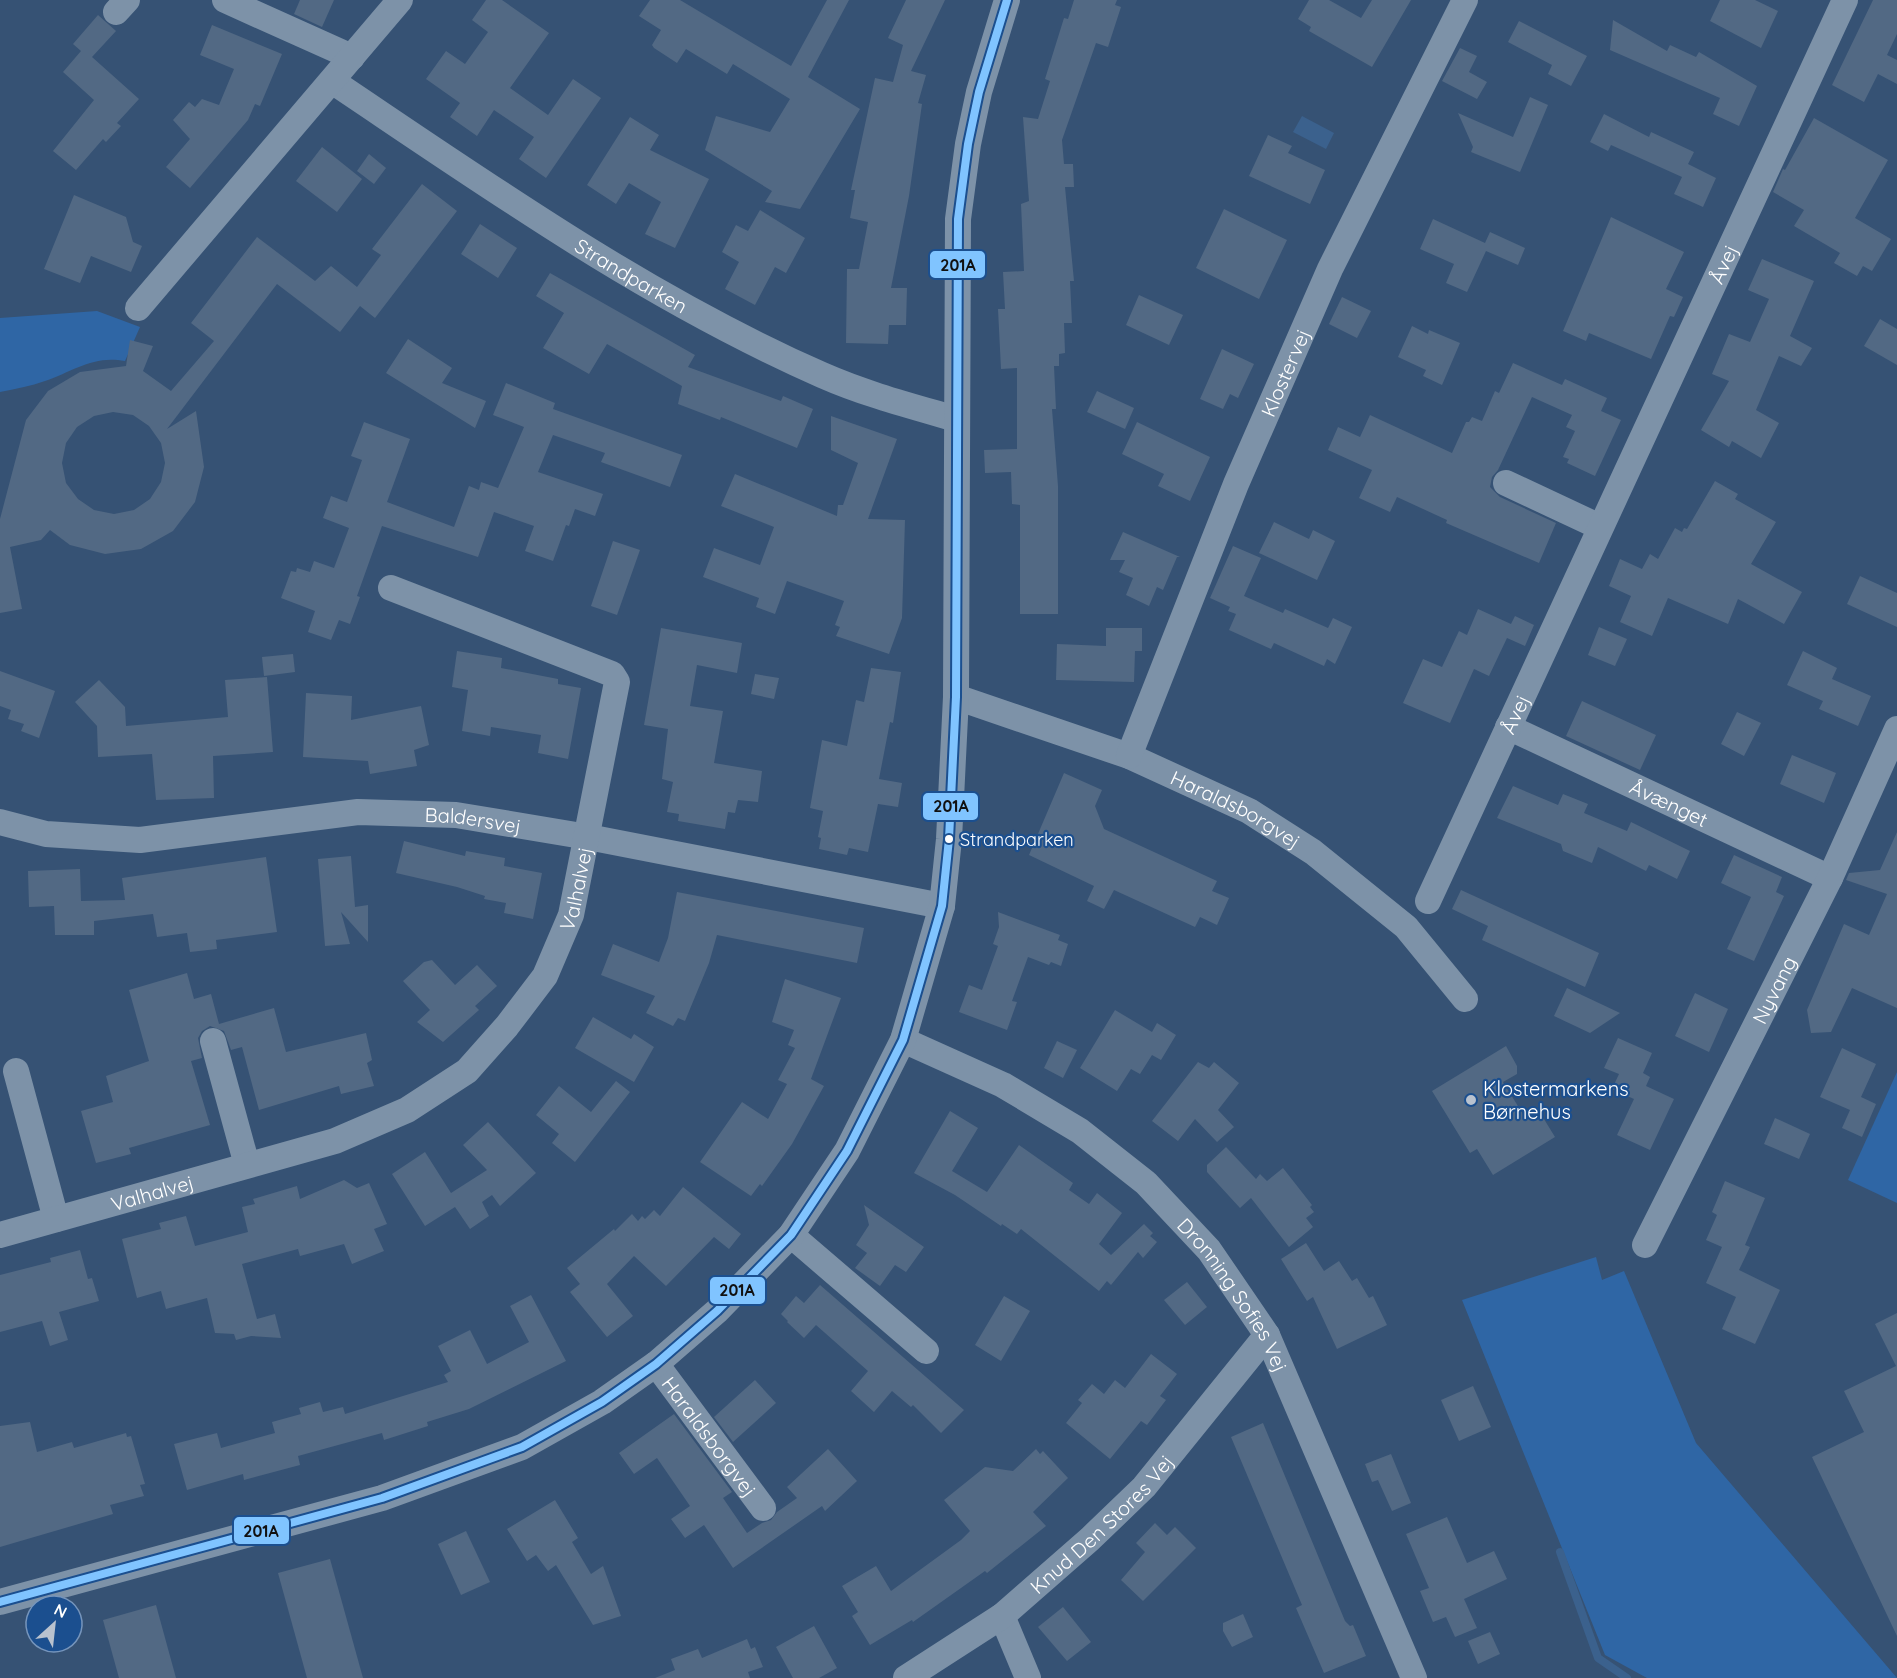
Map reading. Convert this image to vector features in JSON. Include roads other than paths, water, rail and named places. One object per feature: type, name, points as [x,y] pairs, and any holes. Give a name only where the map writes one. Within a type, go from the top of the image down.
[{"type":"street","points":[[225,0],[352,57]]},
{"type":"street","points":[[138,308],[400,0]]},
{"type":"street","name":"Haraldsborgvej","points":[[0,1602],[382,1498],[522,1447],[602,1402],[656,1364],[717,1311],[790,1235],[847,1151],[903,1040],[922,983],[942,906],[949,851],[956,697],[958,219],[968,144],[979,92],[1007,0]]},
{"type":"street","name":"Klostervej","points":[[1129,756],[1236,484],[1330,268],[1465,0]]},
{"type":"street","name":"Åvej","points":[[1428,901],[1845,0]]},
{"type":"street","name":"Strandparken","points":[[332,81],[552,229],[720,327],[824,376],[887,399],[956,419]]},
{"type":"street","points":[[1506,483],[1600,526]]},
{"type":"street","name":"Valhalvej","points":[[0,1235],[335,1141],[391,1117],[442,1089],[466,1071],[507,1026],[545,976],[571,915],[617,682],[612,674],[391,588]]},
{"type":"street","name":"Haraldsborgvej","points":[[956,697],[1129,756],[1249,811],[1313,852],[1406,927],[1465,999]]},
{"type":"street","name":"Åvænget","points":[[1508,727],[1830,878]]},
{"type":"street","name":"Nyvang","points":[[1645,1245],[1830,878],[1897,729]]},
{"type":"street","name":"Baldersvej","points":[[0,822],[46,834],[140,840],[358,812],[456,815],[588,837],[942,906]]},
{"type":"street","name":"Dronning Sofies Vej","points":[[903,1040],[1008,1088],[1080,1131],[1146,1183],[1209,1250],[1268,1335],[1414,1678]]},
{"type":"street","points":[[213,1041],[247,1166]]},
{"type":"street","points":[[16,1071],[56,1219]]},
{"type":"street","points":[[790,1235],[926,1350]]},
{"type":"street","name":"Knud Den Stores Vej","points":[[906,1678],[1002,1616],[1090,1539],[1144,1487],[1268,1335]]},
{"type":"street","name":"Haraldsborgvej","points":[[656,1364],[763,1508]]},
{"type":"street","points":[[1002,1616],[1028,1678]]},
{"type":"waterway","points":[[1560,1552],[1598,1658],[1627,1678]]},
{"type":"place","name":"Strandparken","points":[[949,839]]},
{"type":"place","name":"Klostermarkens Børnehus","points":[[1471,1100]]}]
